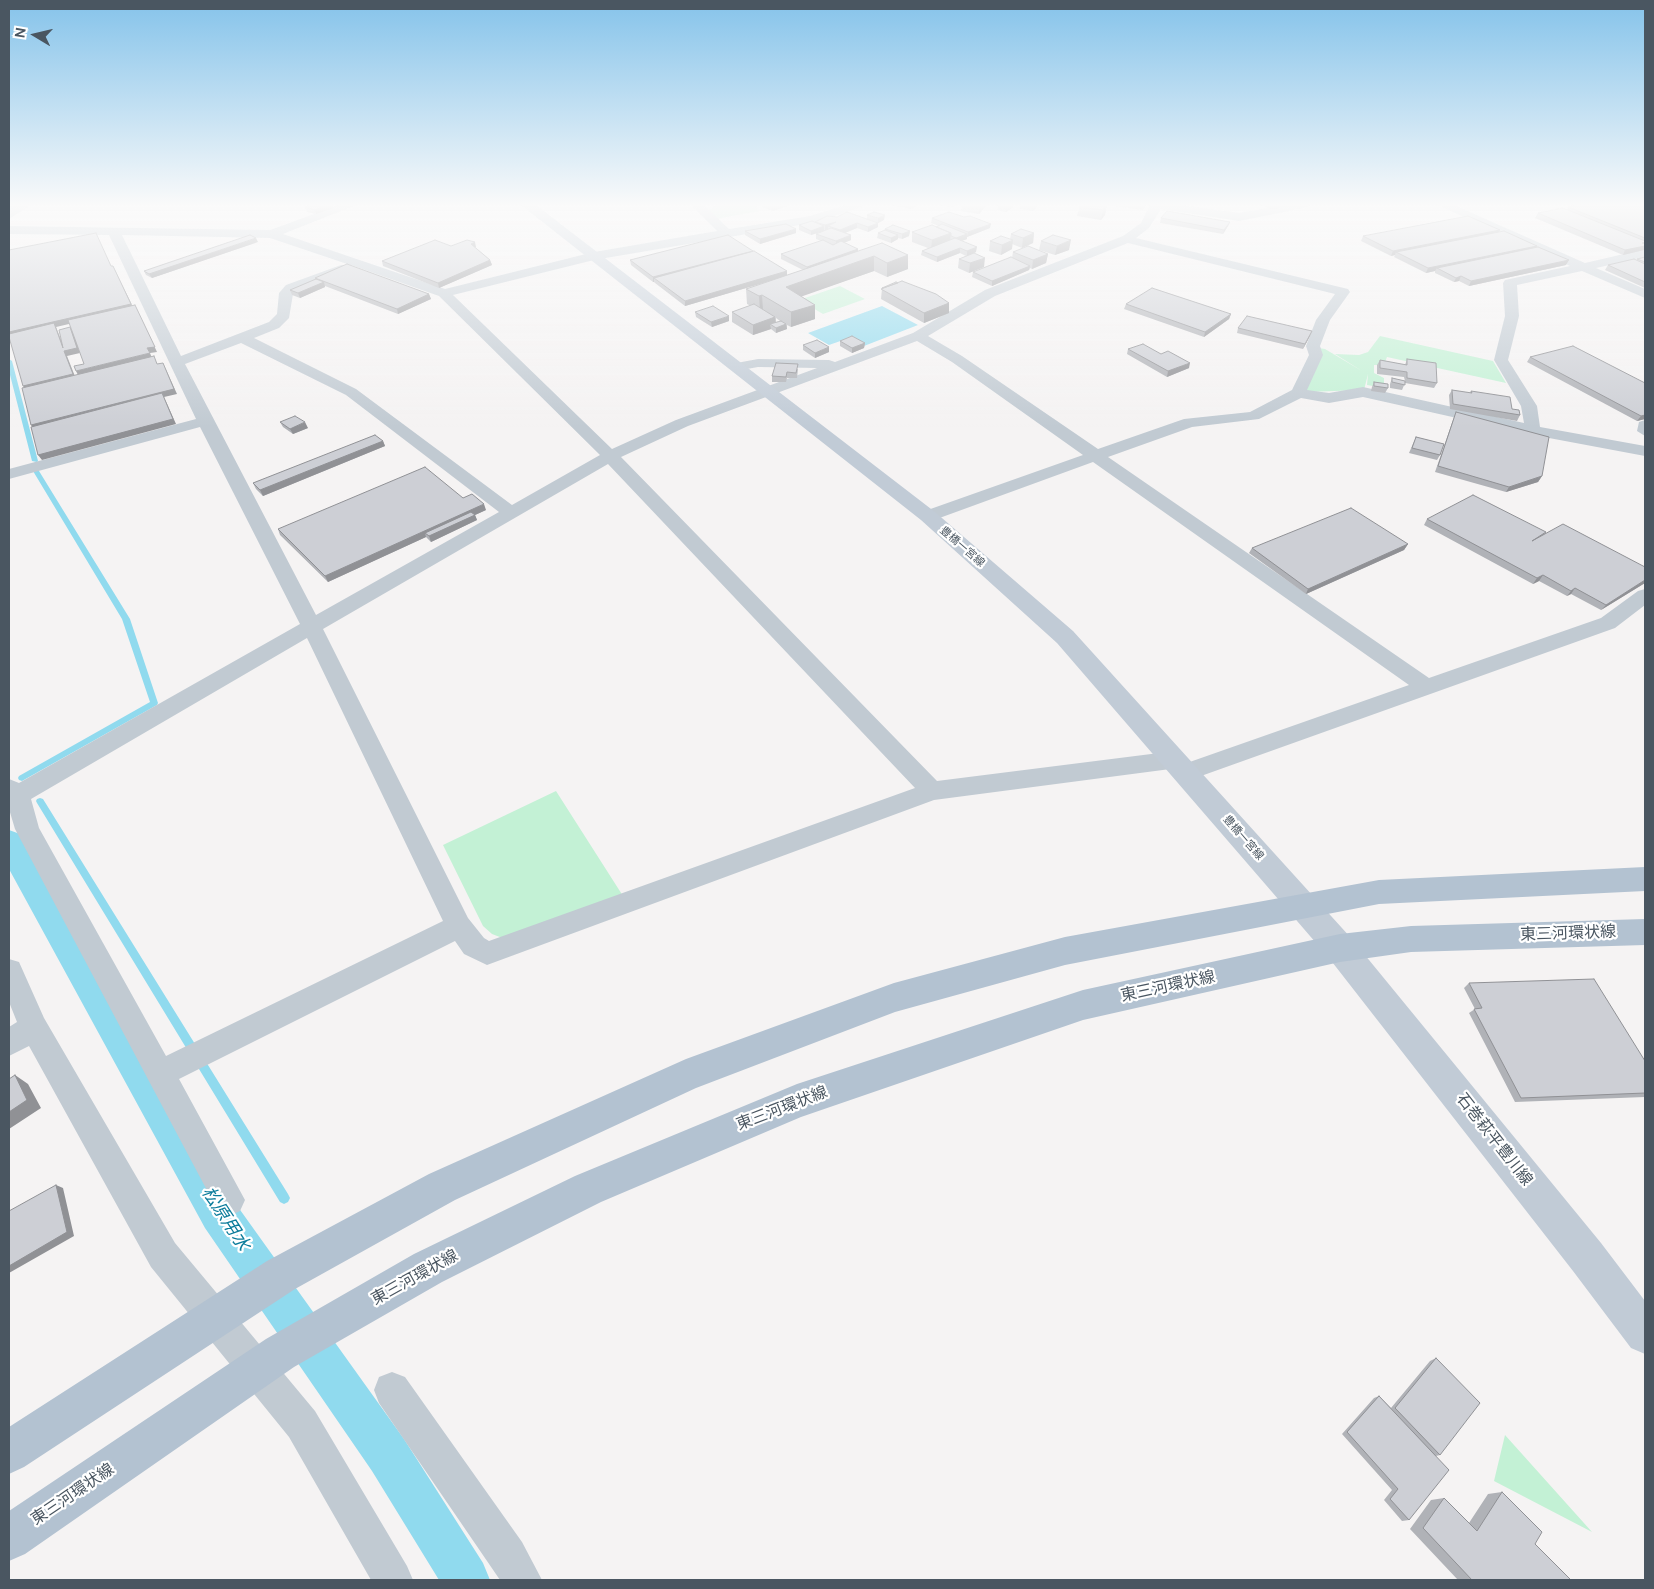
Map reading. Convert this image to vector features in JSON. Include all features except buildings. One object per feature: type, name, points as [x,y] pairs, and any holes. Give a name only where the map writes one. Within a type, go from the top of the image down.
[{"type":"main road","name":"豊橋一宮線","points":[[624,279],[766,392],[928,516],[1065,637],[1340,948]]},
{"type":"main road","points":[[9,1452],[281,1275],[442,1187],[677,1080],[885,1002],[1065,951],[1379,892],[1645,879]]},
{"type":"main road","name":"東三河環状線","points":[[9,1538],[268,1362],[428,1268],[588,1189],[797,1101],[1083,1005],[1340,948],[1411,939],[1645,932]]},
{"type":"main road","name":"石巻萩平豊川線","points":[[1340,948],[1575,1242],[1645,1334]]},
{"type":"street","points":[[137,279],[205,420],[312,627],[459,926],[474,946],[487,953],[932,790],[1181,766],[1426,686],[1608,623],[1645,595]]},
{"type":"street","points":[[178,362],[243,338],[281,320],[284,315],[286,293],[291,288],[316,279]]},
{"type":"street","points":[[403,279],[444,293],[610,456],[932,790]]},
{"type":"street","points":[[444,293],[500,279]]},
{"type":"street","points":[[229,1200],[172,1067],[27,829],[12,794],[312,627],[610,456],[682,423],[918,336],[990,293],[1025,279]]},
{"type":"street","points":[[928,516],[1190,422],[1253,416],[1282,403],[1298,393],[1316,355],[1313,346],[1323,320],[1344,292],[1291,279]]},
{"type":"street","points":[[1526,279],[1510,283],[1512,316],[1501,360],[1529,406],[1533,430]]},
{"type":"street","points":[[1612,279],[1645,294]]},
{"type":"street","points":[[918,336],[957,359],[1426,686]]},
{"type":"street","points":[[243,338],[351,392],[510,512]]},
{"type":"street","points":[[736,367],[758,363],[842,364]]},
{"type":"street","points":[[1298,393],[1329,398],[1363,392],[1533,430],[1645,451]]},
{"type":"street","points":[[9,474],[205,420]]},
{"type":"street","points":[[1645,425],[1645,431]]},
{"type":"street","points":[[172,1067],[459,926]]},
{"type":"street","points":[[9,971],[22,1034],[163,1255],[228,1310],[268,1362],[393,1580]]},
{"type":"street","points":[[392,1390],[508,1556],[522,1580]]},
{"type":"green space","points":[[840,286],[865,299],[823,314],[799,300]]},
{"type":"green space","points":[[1380,336],[1493,361],[1506,383],[1387,357],[1384,365],[1374,365],[1374,373],[1384,378],[1384,388],[1367,385],[1368,374],[1364,390],[1305,392],[1319,348],[1325,349],[1362,371],[1335,354],[1359,355],[1368,352]]},
{"type":"green space","points":[[556,791],[623,896],[505,939],[492,934],[483,926],[443,845]]},
{"type":"green space","points":[[1505,1435],[1592,1532],[1494,1481]]},
{"type":"water","points":[[882,306],[918,325],[864,346],[849,338],[829,345],[808,333]]},
{"type":"waterway","points":[[9,361],[35,461]]},
{"type":"waterway","points":[[22,778],[154,703],[126,619],[36,471]]},
{"type":"waterway","points":[[40,801],[284,1198]]},
{"type":"waterway","name":"松原用水","points":[[9,842],[219,1214],[388,1455],[466,1580]]}]
